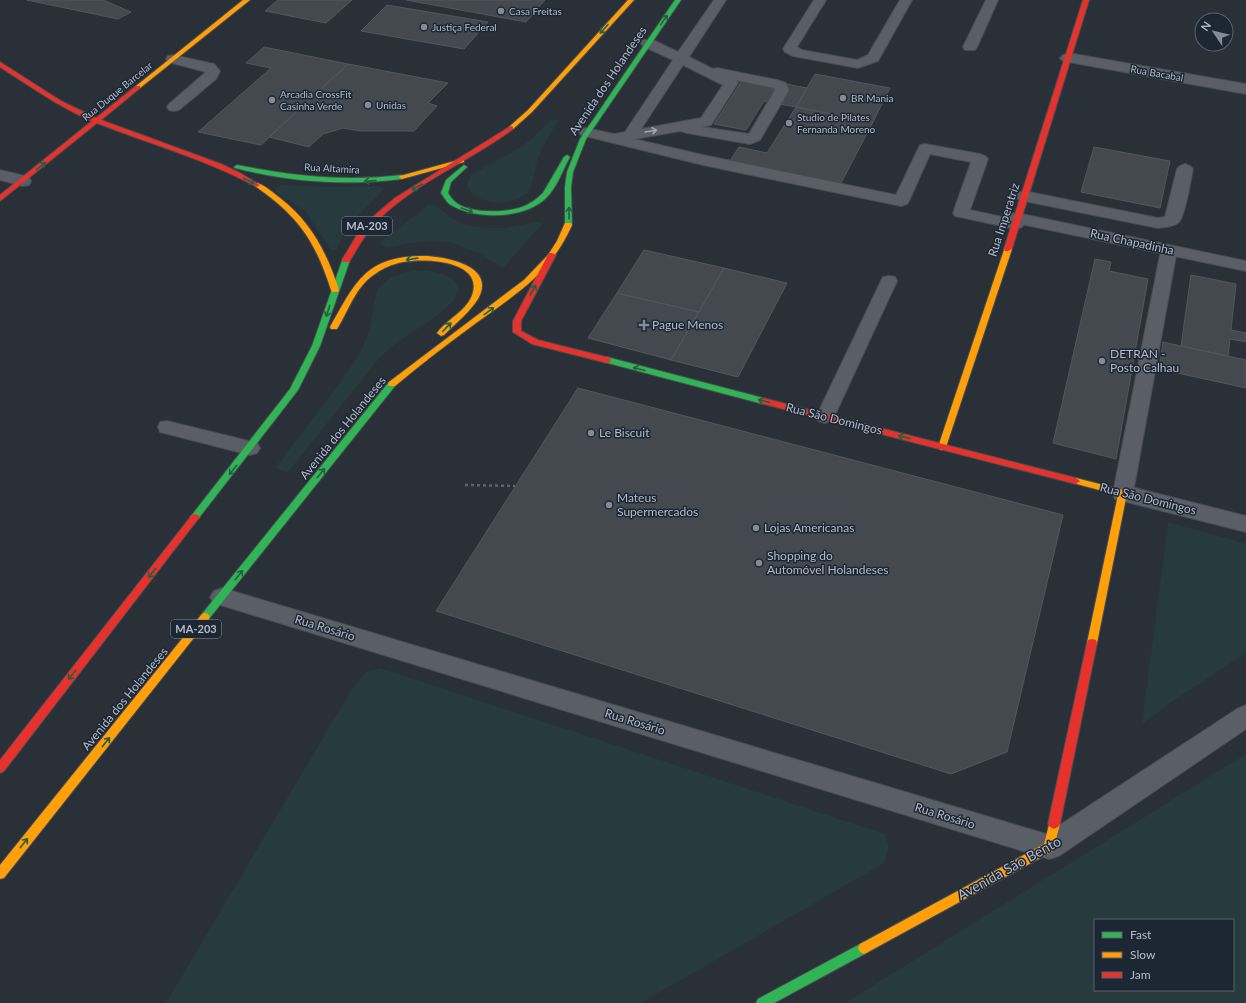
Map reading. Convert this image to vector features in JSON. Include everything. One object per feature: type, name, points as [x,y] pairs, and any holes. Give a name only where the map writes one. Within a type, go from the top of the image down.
[{"type":"street","name":"Rua Duque Barcelar","points":[[0,199],[247,0]]},
{"type":"street","name":"MA-203","points":[[0,768],[250,448],[302,377],[316,349],[335,290],[351,250],[358,238],[375,217],[385,208],[410,191],[502,137],[530,111],[630,0]]},
{"type":"street","name":"Avenida dos Holandeses","points":[[0,874],[392,385],[422,359],[519,289],[541,267],[556,248],[568,222],[568,187],[571,166],[586,132],[678,0]]},
{"type":"street","name":"Rua Imperatriz","points":[[942,446],[1016,221],[1086,0]]},
{"type":"street","name":"Rua Bacabal","points":[[1068,58],[1246,89]]},
{"type":"street","name":"Rua Altamira","points":[[0,64],[51,97],[97,121],[201,159],[259,187],[289,209],[306,227],[322,252],[335,290]]},
{"type":"street","points":[[530,111],[514,131],[500,144],[464,167],[450,178],[446,183],[444,193],[450,201],[464,209],[489,215],[510,213],[526,208],[542,198],[548,191],[564,160],[586,132]]},
{"type":"street","name":"Rua Altamira","points":[[201,159],[286,177],[361,181],[412,175],[462,161]]},
{"type":"street","points":[[0,175],[23,181]]},
{"type":"street","name":"Rua Chapadinha","points":[[1016,221],[1246,266]]},
{"type":"street","name":"Rua São Domingos","points":[[556,248],[519,315],[516,327],[517,332],[523,337],[535,342],[1246,524]]},
{"type":"street","points":[[282,406],[323,347],[353,291],[369,275],[389,265],[410,259],[436,258],[457,263],[470,271],[476,280],[478,285],[474,297],[463,311],[392,385]]},
{"type":"street","points":[[1049,847],[1124,493]]},
{"type":"street","name":"Rua Rosário","points":[[222,596],[1049,847]]},
{"type":"street","name":"Avenida São Bento","points":[[762,1003],[1049,847],[1246,716]]},
{"type":"lane","points":[[630,135],[720,0]]},
{"type":"lane","points":[[820,0],[790,47],[790,50],[798,53],[858,64],[872,58],[906,0]]},
{"type":"lane","points":[[970,47],[992,0]]},
{"type":"lane","points":[[612,138],[706,122],[731,84],[648,43]]},
{"type":"lane","points":[[173,59],[209,67],[213,71],[211,76],[174,107]]},
{"type":"lane","points":[[675,127],[750,140],[755,137],[782,90],[781,86],[777,84],[705,70]]},
{"type":"lane","points":[[586,132],[703,160],[901,201],[925,148],[980,159],[961,213],[1016,221]]},
{"type":"lane","points":[[1024,196],[1164,223],[1174,218],[1185,169]]},
{"type":"lane","points":[[1124,493],[1169,250]]},
{"type":"lane","points":[[825,417],[889,281]]},
{"type":"lane","points":[[167,427],[250,448]]},
{"type":"path","points":[[465,486],[515,486]]},
{"type":"green space","points":[[551,119],[559,120],[540,153],[536,163],[533,181],[527,194],[511,201],[499,203],[477,198],[472,194],[468,188],[468,182],[471,175],[521,147],[534,137]]},
{"type":"green space","points":[[281,185],[331,187],[379,186],[383,188],[382,191],[347,226],[336,250],[331,250],[304,210],[276,192],[275,189]]},
{"type":"green space","points":[[428,205],[435,205],[453,219],[466,225],[485,228],[504,228],[538,222],[543,223],[503,268],[482,255],[452,243],[433,241],[410,243],[388,248],[379,244]]},
{"type":"green space","points":[[415,270],[429,271],[444,275],[456,282],[458,288],[456,296],[452,302],[438,315],[381,356],[288,472],[275,468],[342,380],[361,351],[369,332],[377,290],[391,277]]},
{"type":"green space","points":[[1168,522],[1246,544],[1246,653],[1173,701],[1142,724]]},
{"type":"green space","points":[[380,668],[885,834],[889,847],[884,863],[641,1003],[166,1003],[350,692],[366,672]]},
{"type":"green space","points":[[1246,754],[1246,1003],[845,1003]]},
{"type":"building","points":[[27,0],[103,0],[131,12],[118,19]]},
{"type":"building","points":[[278,0],[352,0],[326,23],[265,11]]},
{"type":"building","name":"Casa Freitas","points":[[406,0],[545,0],[526,22]]},
{"type":"building","name":"Justiça Federal","points":[[387,5],[488,22],[464,49],[361,31]]},
{"type":"building","name":"Arcadia CrossFit Casinha Verde","points":[[264,47],[348,64],[261,145],[198,132],[271,68],[246,63]]},
{"type":"building","name":"Unidas","points":[[348,64],[448,83],[428,103],[437,106],[414,131],[360,131],[343,128],[323,134],[309,147],[269,137]]},
{"type":"building","name":"BR Mania","points":[[815,74],[890,88],[873,122],[796,107]]},
{"type":"building","points":[[745,76],[807,88],[796,107],[764,101],[746,130],[714,124]]},
{"type":"building","points":[[796,107],[873,122],[840,185],[730,161],[739,147],[767,153]]},
{"type":"building","points":[[1094,147],[1170,161],[1160,208],[1081,192]]},
{"type":"building","points":[[644,250],[724,268],[699,312],[617,293]]},
{"type":"building","name":"DETRAN - Posto Calhau","points":[[1095,259],[1111,262],[1109,271],[1148,279],[1116,459],[1053,443]]},
{"type":"building","points":[[724,268],[787,283],[738,377],[671,360]]},
{"type":"building","points":[[1191,275],[1236,284],[1231,330],[1246,333],[1246,342],[1230,339],[1228,356],[1181,346]]},
{"type":"building","name":"Pague Menos","points":[[617,293],[699,312],[671,360],[588,338]]},
{"type":"building","name":"DETRAN - Posto Calhau","points":[[1163,342],[1246,360],[1246,388],[1159,369]]},
{"type":"building","name":"Shopping do Automóvel Holandeses","points":[[578,388],[1063,515],[1007,752],[951,774],[436,611]]},
{"type":"traffic: fast","points":[[568,225],[568,187],[570,172],[583,139],[678,0]]},
{"type":"traffic: fast","points":[[464,167],[448,181],[445,193],[452,203],[466,210],[484,213],[505,213],[525,208],[541,199],[553,184],[567,157]]},
{"type":"traffic: fast","points":[[237,167],[278,175],[319,180],[360,181],[402,177]]},
{"type":"traffic: fast","points":[[195,517],[294,390],[316,346],[346,260]]},
{"type":"traffic: fast","points":[[607,360],[763,401]]},
{"type":"traffic: fast","points":[[205,617],[392,384]]},
{"type":"traffic: fast","points":[[762,1003],[864,948]]},
{"type":"traffic: slow","points":[[138,87],[247,0]]},
{"type":"traffic: slow","points":[[511,128],[530,111],[631,0]]},
{"type":"traffic: slow","points":[[402,177],[462,161]]},
{"type":"traffic: slow","points":[[257,185],[286,206],[307,229],[316,242],[323,257],[335,290]]},
{"type":"traffic: slow","points":[[392,384],[527,282],[551,256],[561,241],[568,225]]},
{"type":"traffic: slow","points":[[942,447],[1008,249]]},
{"type":"traffic: slow","points":[[334,327],[356,287],[371,273],[381,267],[397,261],[428,258],[453,262],[464,267],[473,273],[477,281],[477,292],[471,304],[441,333]]},
{"type":"traffic: slow","points":[[1076,481],[1123,493],[1092,643]]},
{"type":"traffic: slow","points":[[0,874],[205,617]]},
{"type":"traffic: slow","points":[[864,948],[1049,847],[1054,824]]},
{"type":"traffic: jam","points":[[1008,249],[1086,0]]},
{"type":"traffic: jam","points":[[0,64],[71,109],[117,129],[218,165],[257,185]]},
{"type":"traffic: jam","points":[[0,199],[138,87]]},
{"type":"traffic: jam","points":[[346,260],[360,236],[377,216],[397,199],[489,144],[511,128]]},
{"type":"traffic: jam","points":[[552,255],[517,321],[517,332],[535,342],[607,360]]},
{"type":"traffic: jam","points":[[763,401],[1076,481]]},
{"type":"traffic: jam","points":[[0,768],[195,517]]},
{"type":"traffic: jam","points":[[1054,824],[1092,643]]},
{"type":"place","name":"Casa Freitas","points":[[501,11]]},
{"type":"place","name":"Justiça Federal","points":[[424,27]]},
{"type":"place","name":"BR Mania","points":[[843,98]]},
{"type":"place","name":"Arcadia CrossFit Casinha Verde","points":[[272,100]]},
{"type":"place","name":"Unidas","points":[[368,105]]},
{"type":"place","name":"Studio de Pilates Fernanda Moreno","points":[[789,123]]},
{"type":"place","name":"Pague Menos","points":[[644,325]]},
{"type":"place","name":"DETRAN - Posto Calhau","points":[[1102,361]]},
{"type":"place","name":"Le Biscuit","points":[[591,433]]},
{"type":"place","name":"Mateus Supermercados","points":[[609,505]]},
{"type":"place","name":"Lojas Americanas","points":[[756,528]]},
{"type":"place","name":"Shopping do Automóvel Holandeses","points":[[759,563]]}]
